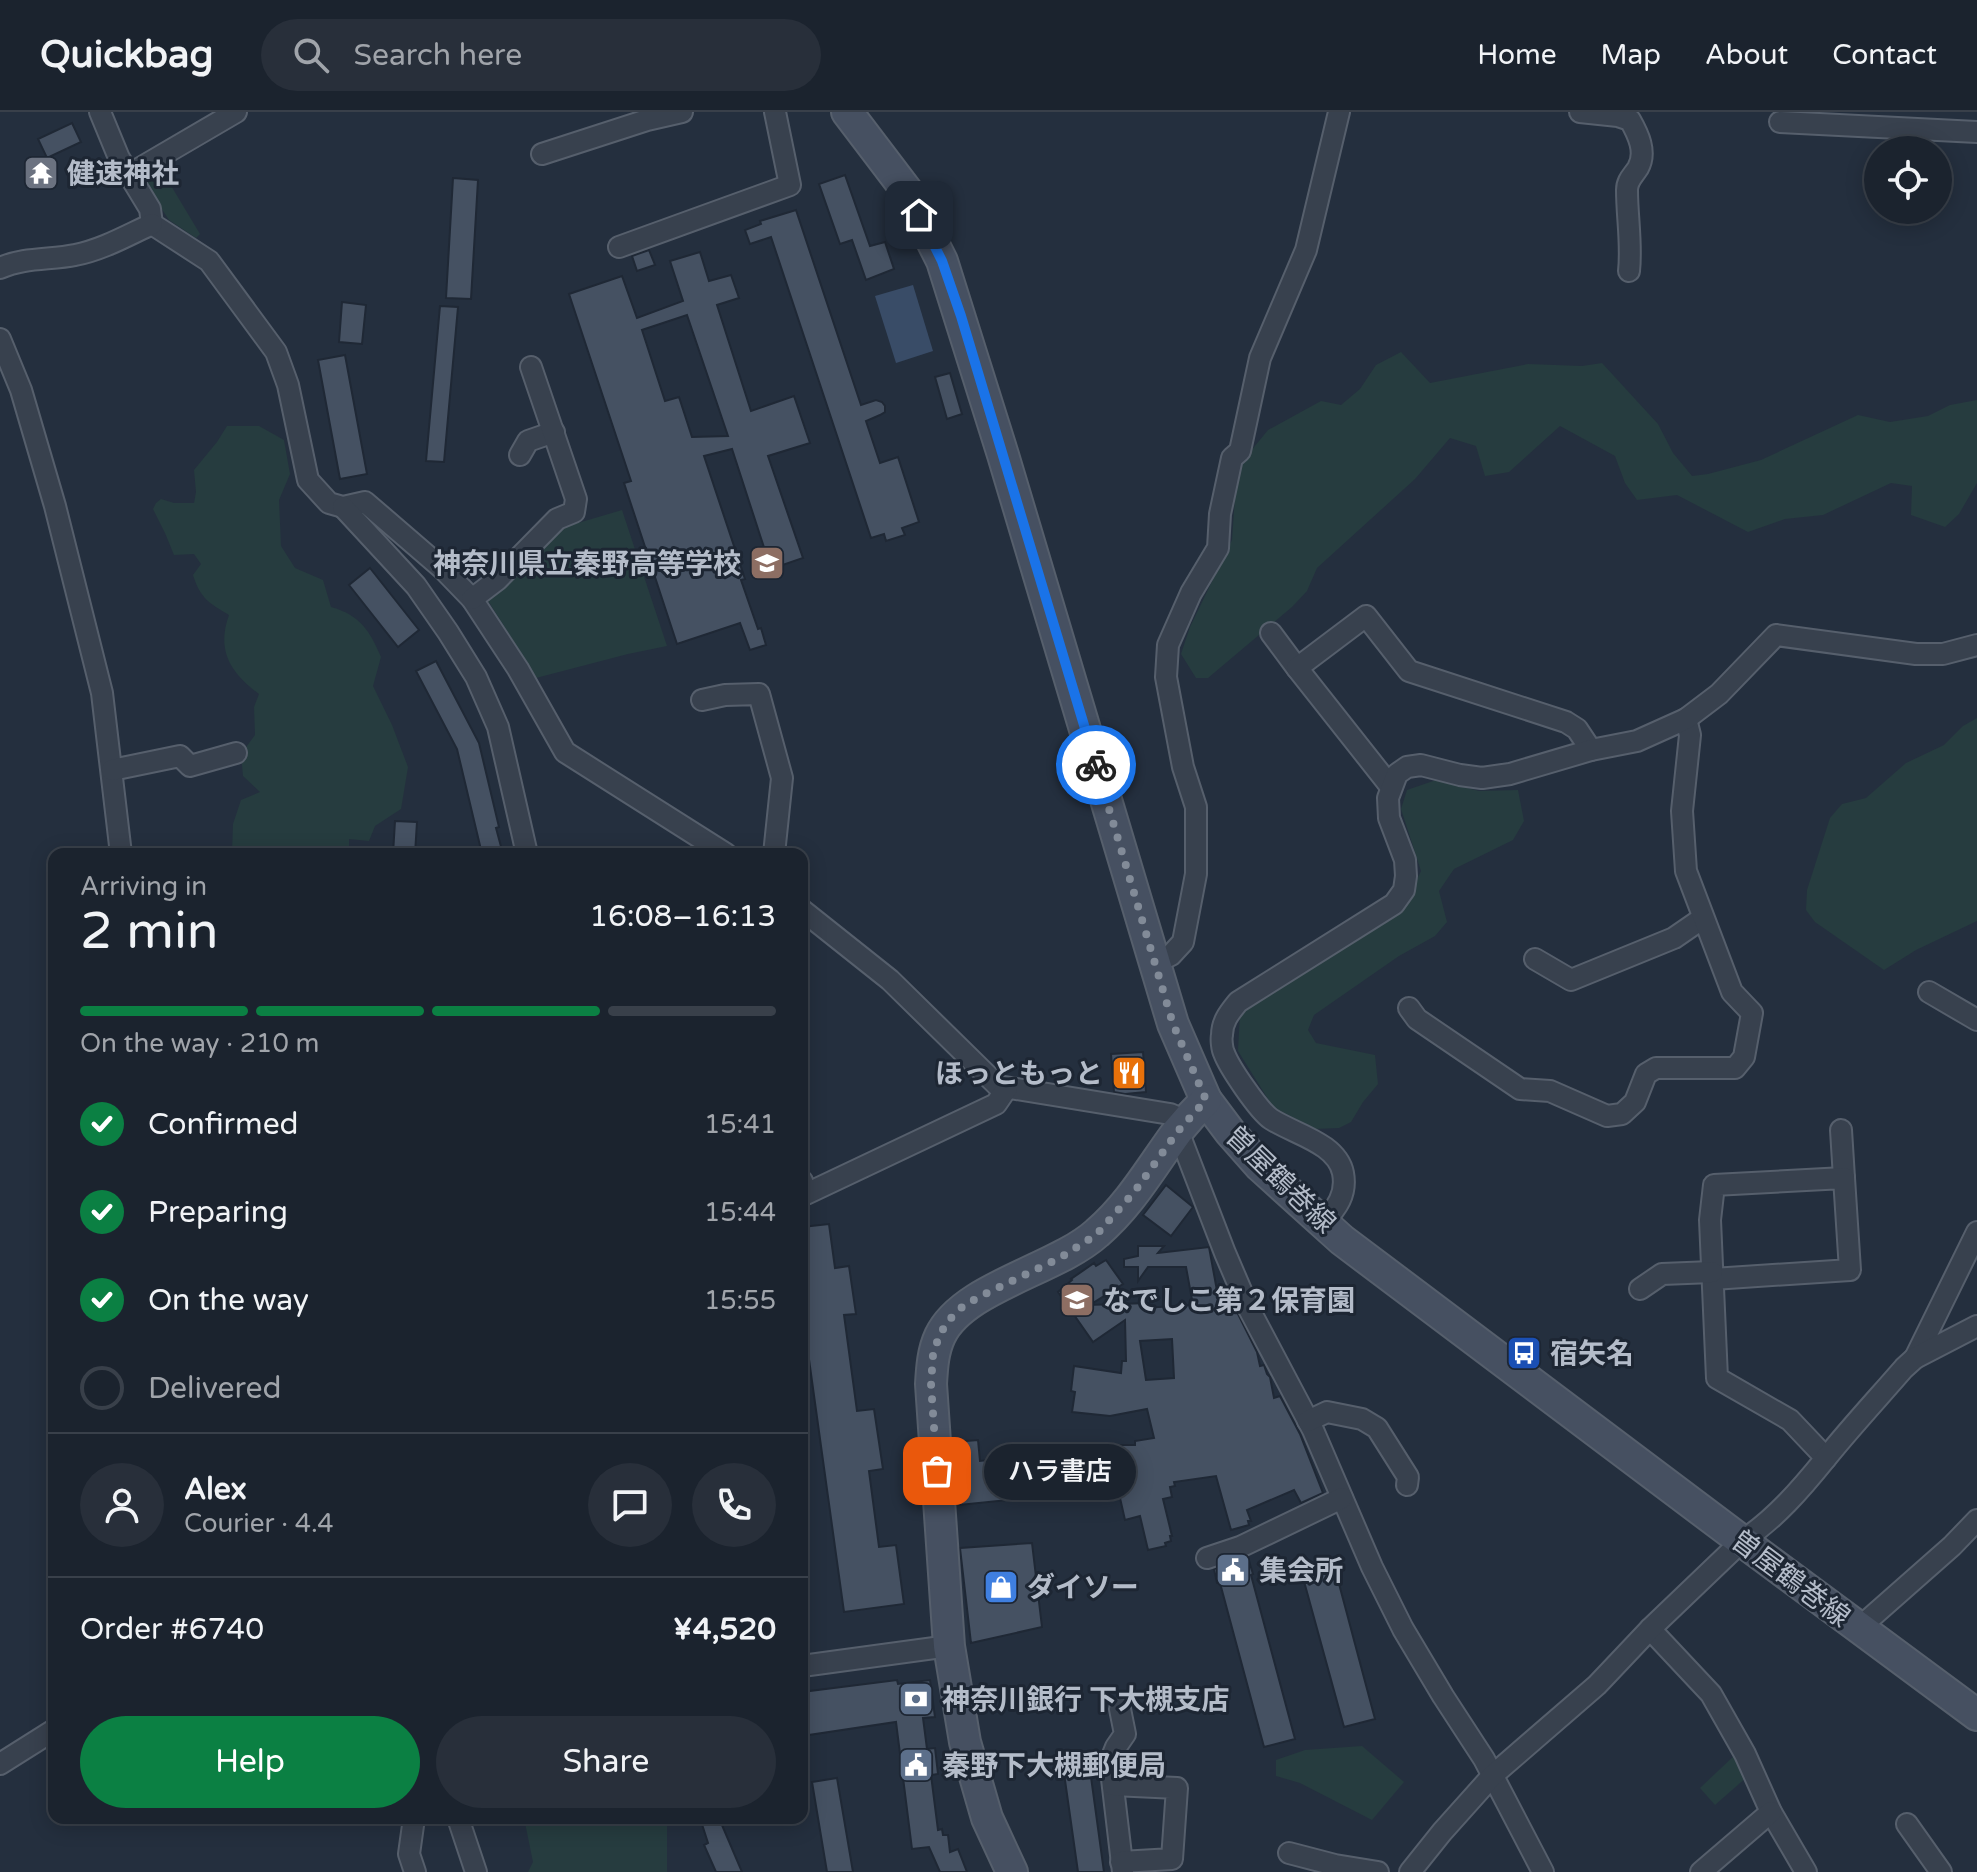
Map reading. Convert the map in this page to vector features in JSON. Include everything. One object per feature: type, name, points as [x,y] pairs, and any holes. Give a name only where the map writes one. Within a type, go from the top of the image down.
[{"type":"main road","name":"曽屋鶴巻線","points":[[847,112],[907,191],[942,261],[995,427],[1173,1024],[1190,1117],[1230,1132],[1260,1166],[1355,1249],[1977,1715]]},
{"type":"main road","points":[[1012,1872],[987,1818],[965,1742],[949,1646],[931,1384],[933,1355],[939,1336],[961,1308],[1060,1258],[1096,1235],[1135,1191],[1190,1117]]},
{"type":"street","points":[[100,112],[119,158],[150,209],[152,224],[209,261],[276,352],[288,385],[308,480],[329,503],[343,507],[365,502],[444,570],[472,599],[518,669],[565,752],[717,848]]},
{"type":"street","points":[[130,174],[236,112]]},
{"type":"street","points":[[542,154],[682,112]]},
{"type":"street","points":[[619,247],[790,185],[775,112]]},
{"type":"street","points":[[1155,963],[1171,955],[1183,942],[1196,874],[1196,807],[1183,767],[1166,677],[1168,645],[1191,593],[1218,548],[1220,514],[1232,458],[1240,451],[1260,358],[1306,250],[1339,112]]},
{"type":"street","points":[[1580,112],[1630,120],[1640,138],[1639,166],[1627,185],[1629,271]]},
{"type":"street","points":[[1780,122],[1977,132]]},
{"type":"street","points":[[0,268],[24,261],[74,256],[152,224]]},
{"type":"street","points":[[0,339],[21,390],[55,506],[102,693],[120,848]]},
{"type":"street","points":[[472,599],[497,580],[557,519],[574,512],[576,499],[531,367]]},
{"type":"street","points":[[520,455],[528,441],[554,432]]},
{"type":"street","points":[[343,507],[416,586],[476,677],[498,727],[526,848]]},
{"type":"street","points":[[1297,668],[1366,616],[1409,671],[1566,722],[1577,729],[1591,750]]},
{"type":"street","points":[[1271,633],[1391,787]]},
{"type":"street","points":[[1323,1222],[1338,1207],[1345,1184],[1342,1166],[1321,1145],[1268,1117],[1257,1106],[1224,1053],[1222,1034],[1226,1017],[1238,1002],[1394,904],[1404,890],[1405,860],[1389,818],[1388,798],[1397,774],[1407,767],[1421,765],[1482,778],[1510,774],[1591,750],[1637,741],[1686,719],[1719,694],[1776,635],[1916,654],[1943,654],[1977,645]]},
{"type":"street","points":[[702,700],[725,695],[759,694],[782,778],[775,848]]},
{"type":"street","points":[[1409,1008],[1417,1019],[1520,1089],[1550,1091],[1607,1116],[1622,1114],[1635,1102],[1646,1074],[1656,1068],[1735,1068],[1744,1057],[1752,1013],[1732,992],[1686,871],[1682,811],[1690,735],[1686,719]]},
{"type":"street","points":[[112,770],[180,756],[190,766],[236,753]]},
{"type":"street","points":[[808,915],[890,980],[998,1086],[1190,1117],[1225,1253],[1249,1309],[1308,1421],[1372,1567],[1403,1629],[1493,1775],[1543,1872]]},
{"type":"street","points":[[1535,959],[1571,980],[1674,938],[1703,918]]},
{"type":"street","points":[[1929,992],[1977,1020]]},
{"type":"street","points":[[808,1193],[996,1104],[1007,1088]]},
{"type":"street","points":[[1640,1289],[1662,1274],[1850,1270],[1841,1130]]},
{"type":"street","points":[[1826,1458],[1790,1420],[1717,1378],[1710,1220],[1714,1185],[1844,1178]]},
{"type":"street","points":[[1915,1358],[1977,1232]]},
{"type":"street","points":[[1410,1872],[1493,1775],[1597,1685],[1650,1629],[1808,1482],[1904,1368],[1915,1358],[1977,1326]]},
{"type":"street","points":[[1308,1421],[1327,1412],[1362,1419],[1377,1428],[1408,1477],[1407,1485]]},
{"type":"street","points":[[1207,1558],[1240,1547],[1342,1498]]},
{"type":"street","points":[[1859,1628],[1977,1520]]},
{"type":"street","points":[[1650,1629],[1711,1694],[1745,1754],[1771,1812],[1806,1872]]},
{"type":"street","points":[[808,1665],[949,1646]]},
{"type":"street","points":[[1113,1785],[1177,1788],[1172,1859],[1122,1867],[1110,1762],[1125,1734],[1120,1709]]},
{"type":"street","points":[[0,1764],[48,1734]]},
{"type":"street","points":[[1701,1872],[1771,1812]]},
{"type":"street","points":[[413,1824],[409,1854],[415,1872]]},
{"type":"street","points":[[460,1824],[476,1872]]},
{"type":"street","points":[[1907,1824],[1941,1872]]},
{"type":"street","points":[[1289,1853],[1378,1872]]},
{"type":"green space","points":[[158,164],[200,234],[196,238],[169,220],[140,176]]},
{"type":"green space","points":[[1401,352],[1430,383],[1528,364],[1582,366],[1602,363],[1658,424],[1673,453],[1692,476],[1761,460],[1858,415],[1890,422],[1928,416],[1950,405],[1977,400],[1977,483],[1959,514],[1945,527],[1911,515],[1912,486],[1891,483],[1823,515],[1785,519],[1748,532],[1677,495],[1637,500],[1625,483],[1615,456],[1560,426],[1509,472],[1485,476],[1476,446],[1450,438],[1415,479],[1317,568],[1307,591],[1292,607],[1208,678],[1196,678],[1181,654],[1190,627],[1232,540],[1237,468],[1268,430],[1321,401],[1341,405],[1360,389],[1376,365]]},
{"type":"green space","points":[[227,426],[259,426],[284,440],[290,474],[279,500],[281,546],[295,568],[323,580],[331,607],[363,625],[381,657],[373,686],[408,767],[401,809],[375,826],[369,841],[349,839],[349,848],[232,848],[233,824],[241,800],[260,792],[243,776],[241,754],[255,735],[254,707],[259,694],[241,678],[229,660],[224,640],[229,615],[202,595],[193,575],[201,564],[194,554],[174,555],[153,509],[161,499],[174,503],[194,503],[194,470]]},
{"type":"green space","points":[[622,510],[667,646],[536,678],[487,599],[561,528]]},
{"type":"green space","points":[[1977,718],[1977,921],[1916,950],[1884,970],[1815,922],[1806,910],[1807,890],[1830,818],[1842,804],[1866,798],[1906,763],[1944,745],[1963,726]]},
{"type":"green space","points":[[1436,780],[1479,791],[1518,790],[1524,821],[1513,840],[1454,869],[1439,891],[1447,922],[1435,936],[1399,956],[1314,1015],[1308,1030],[1316,1043],[1375,1055],[1378,1084],[1351,1122],[1339,1128],[1315,1129],[1273,1107],[1238,1051],[1240,1013],[1404,907],[1421,871],[1401,809],[1407,790]]},
{"type":"green space","points":[[1362,1746],[1404,1782],[1372,1820],[1300,1783],[1276,1776],[1276,1760],[1305,1750]]},
{"type":"green space","points":[[1736,1754],[1748,1776],[1715,1805],[1700,1788]]},
{"type":"green space","points":[[525,1824],[667,1824],[667,1872],[528,1872],[533,1862]]},
{"type":"water","points":[[913,285],[933,351],[896,363],[875,296]]},
{"type":"building","points":[[72,123],[81,142],[47,158],[38,139]]},
{"type":"building","points":[[845,175],[870,246],[885,242],[894,269],[866,280],[852,240],[840,244],[819,184]]},
{"type":"building","points":[[453,178],[478,180],[471,299],[446,298]]},
{"type":"building","points":[[796,210],[861,405],[876,400],[885,406],[885,412],[866,421],[880,463],[898,457],[919,522],[902,528],[905,535],[886,541],[884,534],[871,538],[771,237],[750,244],[745,230],[761,224],[760,221]]},
{"type":"building","points":[[649,250],[655,265],[637,271],[632,256]]},
{"type":"building","points":[[700,252],[709,281],[731,275],[739,298],[717,305],[751,411],[794,396],[810,443],[768,456],[803,558],[771,569],[732,449],[704,456],[745,579],[741,580],[766,645],[750,650],[740,623],[677,644],[624,483],[631,481],[569,294],[622,276],[637,318],[683,301],[670,261]],"holes":[[[687,315],[728,436],[692,437],[679,397],[665,401],[642,330]]]},
{"type":"building","points":[[342,302],[366,305],[362,344],[339,342]]},
{"type":"building","points":[[440,306],[458,307],[444,462],[426,461]]},
{"type":"building","points":[[345,355],[367,474],[340,479],[318,360]]},
{"type":"building","points":[[950,373],[962,414],[947,419],[935,377]]},
{"type":"building","points":[[370,568],[419,630],[398,647],[349,585]]},
{"type":"building","points":[[436,661],[479,743],[501,848],[481,848],[457,749],[416,671]]},
{"type":"building","points":[[395,821],[417,822],[415,848],[393,848]]},
{"type":"building","name":"ほっともっと","points":[[1143,1052],[1146,1092],[1114,1092],[1111,1054]]},
{"type":"building","points":[[1166,1185],[1193,1207],[1171,1236],[1143,1215]]},
{"type":"building","points":[[829,1224],[835,1268],[849,1266],[856,1314],[844,1315],[857,1411],[874,1409],[883,1469],[869,1471],[879,1547],[896,1545],[904,1604],[844,1612],[808,1352],[808,1226]]},
{"type":"building","points":[[1138,1246],[1164,1246],[1158,1253],[1209,1247],[1220,1307],[1233,1304],[1257,1352],[1260,1366],[1264,1365],[1270,1377],[1274,1398],[1280,1396],[1300,1434],[1323,1493],[1301,1503],[1294,1490],[1247,1510],[1251,1521],[1248,1521],[1249,1525],[1231,1530],[1216,1476],[1174,1482],[1175,1486],[1170,1487],[1172,1497],[1163,1499],[1171,1541],[1165,1543],[1166,1546],[1148,1550],[1140,1516],[1125,1520],[1120,1498],[1098,1498],[1099,1445],[1135,1445],[1135,1441],[1154,1438],[1147,1409],[1110,1416],[1072,1412],[1074,1366],[1121,1373],[1122,1361],[1126,1361],[1125,1320],[1093,1342],[1058,1292],[1094,1263],[1096,1266],[1106,1260],[1123,1284],[1090,1305],[1149,1303],[1141,1308],[1193,1305],[1186,1267],[1148,1267],[1138,1281],[1138,1267],[1124,1267],[1124,1259],[1138,1256]],"holes":[[[1172,1339],[1174,1378],[1146,1380],[1140,1341]]]},
{"type":"building","points":[[978,1440],[980,1461],[997,1459],[998,1476],[1016,1474],[1018,1499],[959,1505],[954,1442]]},
{"type":"building","name":"ダイソー","points":[[1032,1543],[1042,1627],[971,1643],[960,1548]]},
{"type":"building","points":[[1248,1558],[1295,1739],[1264,1747],[1214,1569]]},
{"type":"building","points":[[1334,1565],[1375,1719],[1344,1727],[1302,1574]]},
{"type":"building","points":[[897,1680],[898,1684],[930,1680],[935,1717],[923,1718],[927,1749],[935,1748],[938,1774],[931,1775],[938,1830],[942,1829],[943,1835],[948,1835],[950,1852],[958,1849],[967,1872],[940,1872],[929,1847],[912,1849],[896,1722],[808,1735],[808,1691]]},
{"type":"building","points":[[1088,1755],[1104,1872],[1078,1872],[1062,1759]]},
{"type":"building","points":[[837,1778],[853,1872],[827,1872],[812,1782]]},
{"type":"building","points":[[702,1824],[722,1824],[742,1872],[716,1872],[704,1845],[708,1843]]},
{"type":"way so far","points":[[937,1471],[931,1384],[933,1355],[948,1321],[977,1298],[1060,1258],[1096,1235],[1135,1191],[1178,1131],[1206,1100],[1173,1024],[1096,765]]},
{"type":"place","name":"健速神社","points":[[41,173]]},
{"type":"place","name":"神奈川県立秦野高等学校","points":[[767,563]]},
{"type":"place","name":"ほっともっと","points":[[1129,1073]]},
{"type":"place","name":"なでしこ第２保育園","points":[[1077,1300]]},
{"type":"place","name":"宿矢名","points":[[1524,1353]]},
{"type":"place","name":"ハラ書店","points":[[937,1471]]},
{"type":"place","name":"集会所","points":[[1233,1570]]},
{"type":"place","name":"ダイソー","points":[[1001,1587]]},
{"type":"place","name":"神奈川銀行 下大槻支店","points":[[916,1699]]},
{"type":"place","name":"秦野下大槻郵便局","points":[[916,1765]]},
{"type":"route","points":[[919,215],[942,261],[961,316],[1096,765]]}]
